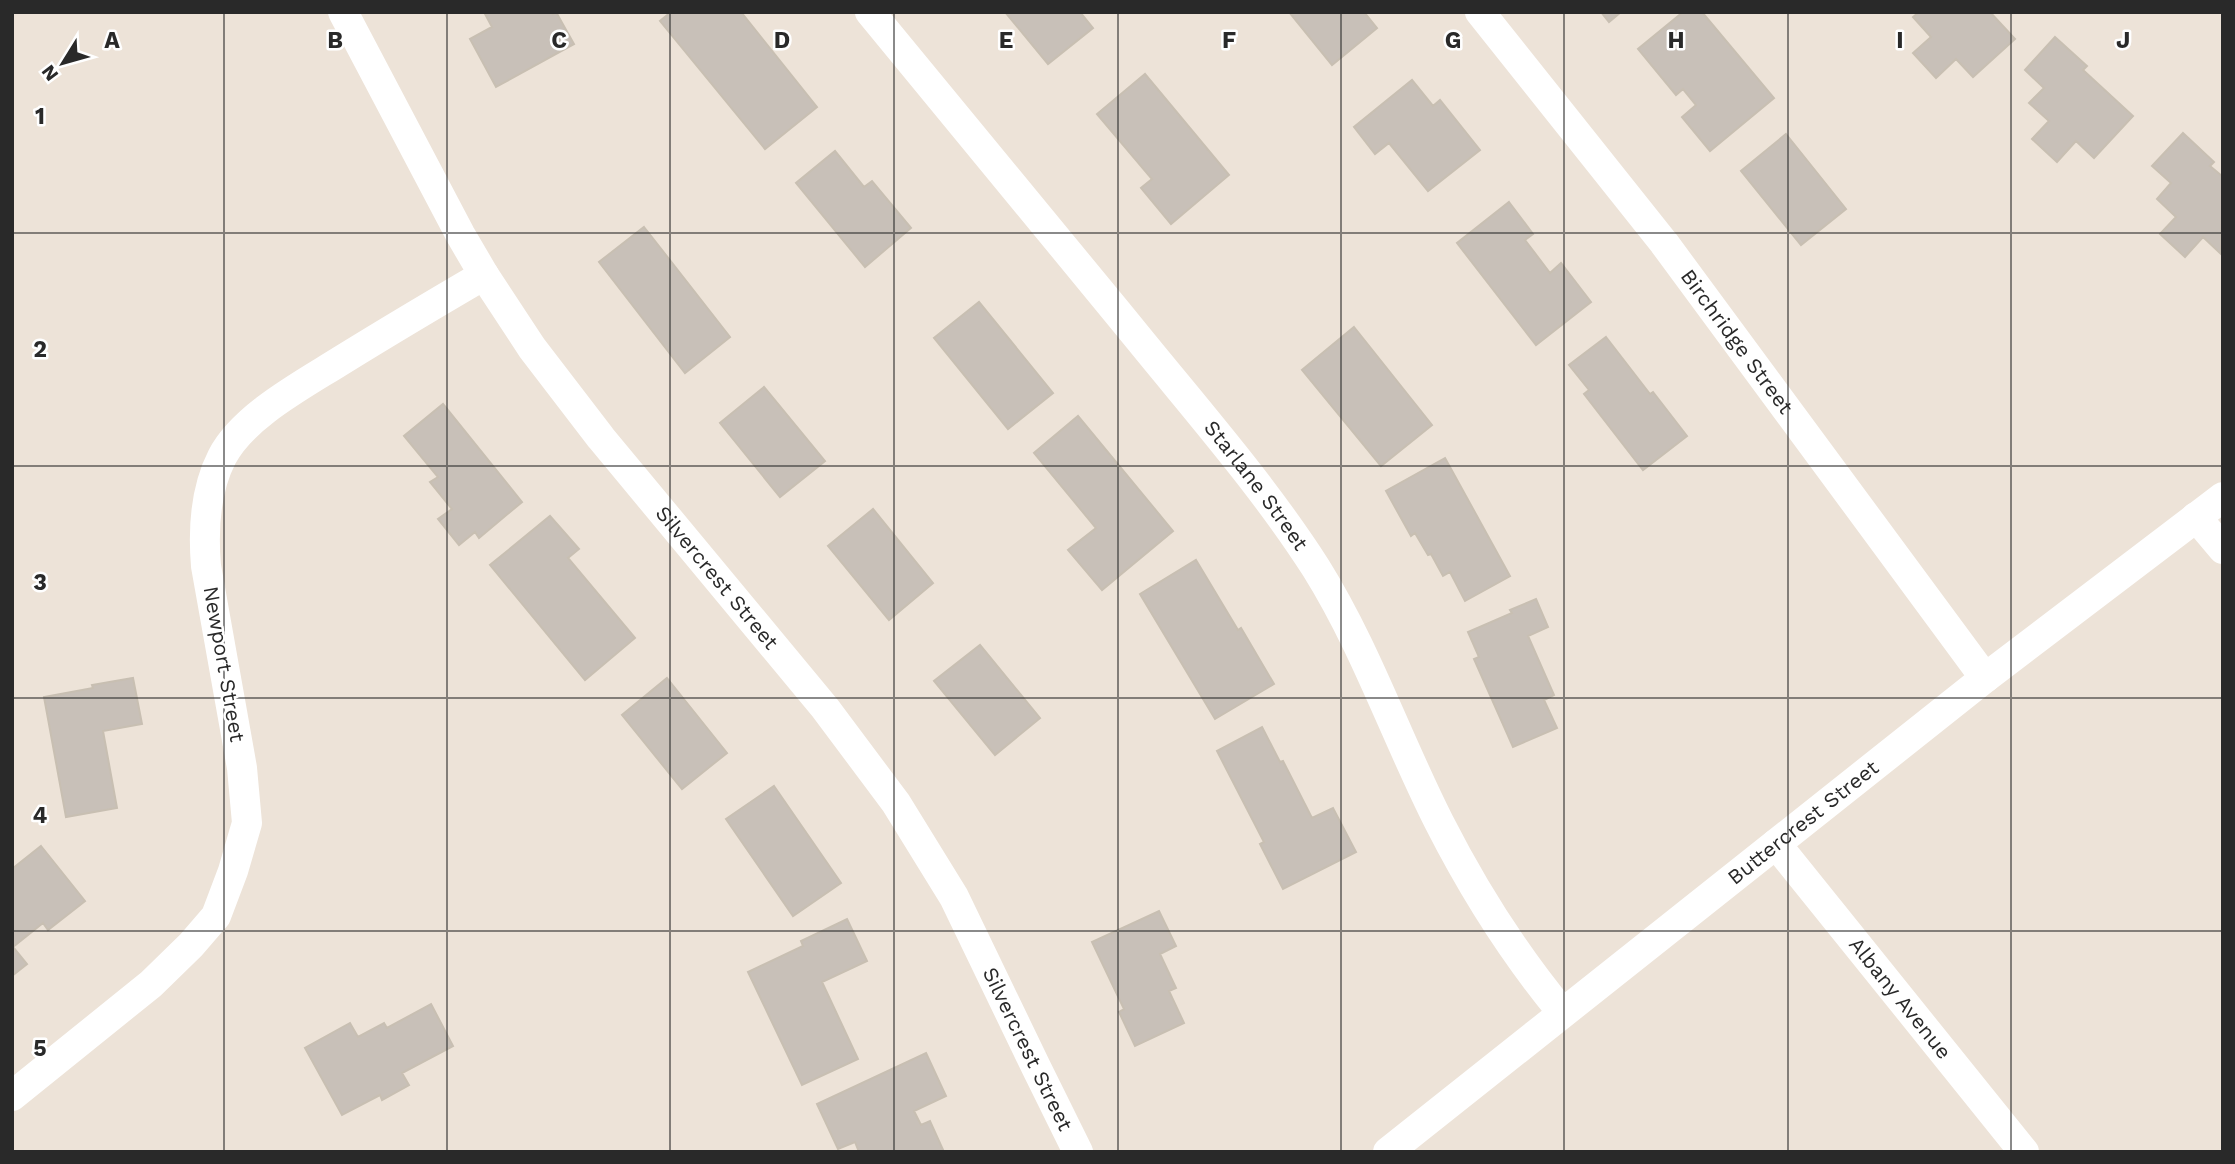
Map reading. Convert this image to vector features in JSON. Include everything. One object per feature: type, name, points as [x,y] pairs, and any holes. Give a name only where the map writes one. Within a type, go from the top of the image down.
[{"type":"street","name":"Silvercrest Street","points":[[343,12],[484,275],[532,348],[601,438],[825,708],[896,803],[954,897],[1078,1152]]},
{"type":"street","name":"Starlane Street","points":[[870,12],[1217,433],[1283,519],[1317,570],[1359,644],[1438,821],[1472,881],[1539,984],[1562,1012]]},
{"type":"street","name":"Birchridge Street","points":[[1480,12],[1664,243],[1984,678]]},
{"type":"street","name":"Newport Street","points":[[12,1096],[151,984],[191,945],[216,916],[233,871],[247,823],[242,768],[204,543],[212,481],[223,455],[242,431],[282,399],[484,275]]},
{"type":"street","name":"Buttercrest Street","points":[[1388,1152],[1984,678],[2223,497]]},
{"type":"street","points":[[2196,517],[2223,549]]},
{"type":"street","name":"Albany Avenue","points":[[1776,844],[2024,1152]]},
{"type":"building","points":[[484,12],[556,12],[574,44],[496,87],[470,39],[492,27]]},
{"type":"building","points":[[671,12],[741,12],[817,107],[765,149],[660,21]]},
{"type":"building","points":[[1005,12],[1080,12],[1093,28],[1048,64]]},
{"type":"building","points":[[1289,12],[1364,12],[1377,28],[1332,65]]},
{"type":"building","points":[[1601,12],[1621,12],[1609,22]]},
{"type":"building","points":[[1683,12],[1702,12],[1774,98],[1710,151],[1682,117],[1696,105],[1683,89],[1676,95],[1638,49]]},
{"type":"building","points":[[1919,12],[1990,12],[2015,39],[1973,77],[1956,59],[1936,78],[1913,53],[1931,37],[1913,17]]},
{"type":"building","points":[[2055,37],[2087,66],[2083,70],[2133,116],[2094,158],[2076,141],[2057,162],[2032,139],[2049,121],[2029,103],[2044,88],[2025,70]]},
{"type":"building","points":[[1145,74],[1229,175],[1171,224],[1141,188],[1152,179],[1097,114]]},
{"type":"building","points":[[1412,80],[1433,106],[1440,100],[1480,150],[1428,191],[1389,143],[1375,154],[1354,127]]},
{"type":"building","points":[[2183,133],[2214,162],[2210,166],[2223,177],[2221,254],[2203,237],[2185,257],[2160,234],[2176,217],[2157,199],[2171,183],[2152,166]]},
{"type":"building","points":[[1786,134],[1846,209],[1801,245],[1741,171]]},
{"type":"building","points":[[835,151],[864,187],[872,181],[911,228],[865,267],[796,183]]},
{"type":"building","points":[[1509,202],[1533,234],[1525,240],[1550,273],[1561,263],[1591,302],[1536,345],[1457,243]]},
{"type":"building","points":[[644,227],[730,337],[685,373],[599,262]]},
{"type":"building","points":[[979,302],[1053,393],[1008,429],[934,338]]},
{"type":"building","points":[[1354,327],[1432,425],[1381,466],[1302,370]]},
{"type":"building","points":[[1606,337],[1687,436],[1643,470],[1584,394],[1589,390],[1569,365]]},
{"type":"building","points":[[764,387],[825,461],[780,497],[720,423]]},
{"type":"building","points":[[443,404],[522,502],[479,538],[475,532],[459,545],[438,519],[452,509],[430,482],[438,477],[404,436]]},
{"type":"building","points":[[1078,416],[1173,531],[1102,590],[1068,550],[1096,528],[1034,453]]},
{"type":"building","points":[[1445,458],[1510,576],[1465,601],[1450,572],[1443,576],[1415,533],[1411,536],[1386,491]]},
{"type":"building","points":[[873,509],[933,583],[889,620],[828,546]]},
{"type":"building","points":[[550,516],[579,549],[568,558],[635,638],[585,680],[490,565]]},
{"type":"building","points":[[1196,560],[1274,684],[1215,719],[1140,594]]},
{"type":"building","points":[[1536,599],[1548,627],[1528,636],[1554,695],[1544,700],[1557,728],[1513,747],[1474,659],[1479,657],[1468,632],[1512,613],[1510,610]]},
{"type":"building","points":[[980,645],[1040,718],[995,755],[934,681]]},
{"type":"building","points":[[133,678],[142,724],[103,731],[117,808],[66,817],[44,697]]},
{"type":"building","points":[[667,678],[727,753],[682,789],[622,715]]},
{"type":"building","points":[[1262,727],[1312,818],[1333,808],[1356,852],[1283,889],[1260,844],[1264,842],[1217,751]]},
{"type":"building","points":[[774,786],[841,883],[793,916],[726,819]]},
{"type":"building","points":[[41,846],[85,901],[48,930],[43,923],[13,947],[27,964],[12,976],[12,869]]},
{"type":"building","points":[[1159,911],[1176,946],[1160,954],[1176,988],[1169,991],[1184,1023],[1135,1046],[1119,1012],[1124,1009],[1092,942]]},
{"type":"building","points":[[847,919],[867,961],[822,982],[858,1059],[802,1085],[748,972],[803,946],[801,941]]},
{"type":"building","points":[[431,1004],[453,1046],[402,1073],[409,1085],[382,1100],[380,1095],[342,1115],[305,1048],[350,1023],[358,1037],[384,1023],[387,1028]]},
{"type":"building","points":[[926,1053],[946,1096],[914,1111],[921,1125],[930,1121],[944,1152],[859,1152],[855,1142],[838,1149],[817,1104]]}]
